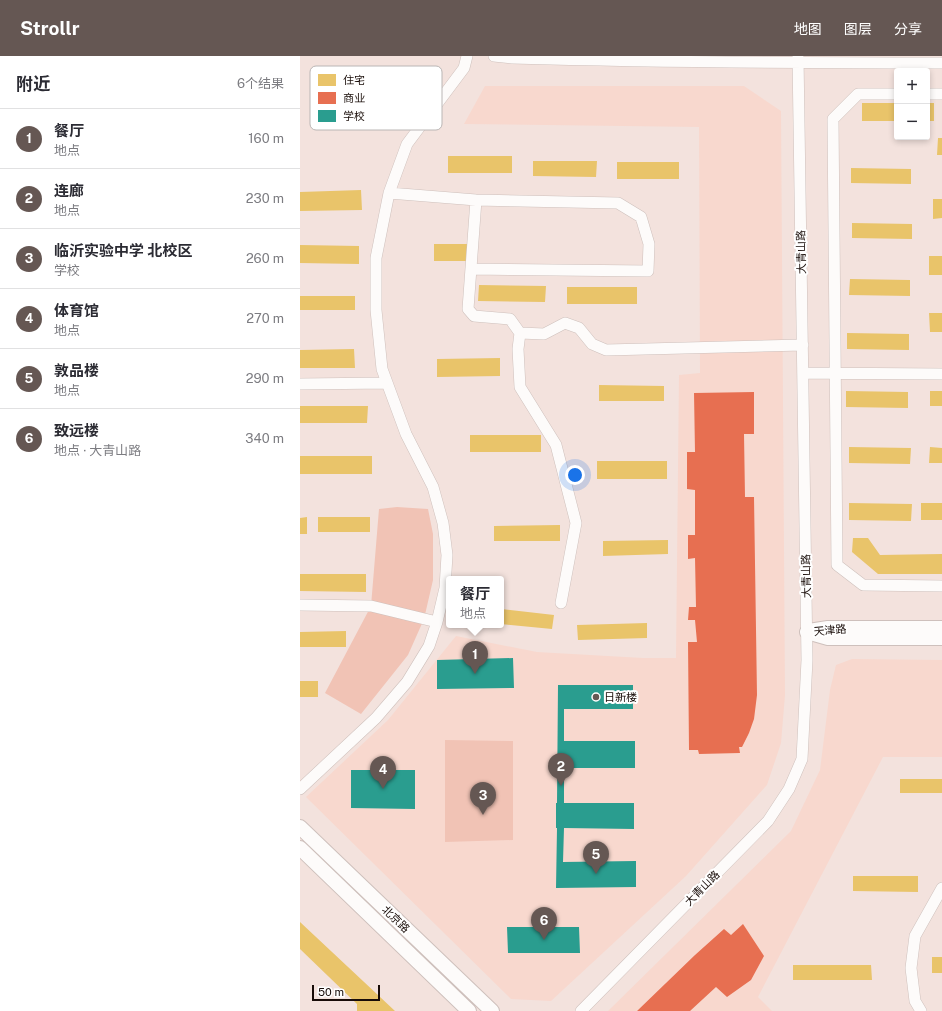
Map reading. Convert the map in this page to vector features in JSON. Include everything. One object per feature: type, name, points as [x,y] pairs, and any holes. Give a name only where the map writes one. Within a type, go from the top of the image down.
[{"type":"main road","name":"天津路","points":[[807,632],[828,628],[942,628]]},
{"type":"main road","name":"天津路","points":[[807,632],[828,638],[942,638]]},
{"type":"main road","name":"北京路","points":[[300,827],[492,1011]]},
{"type":"main road","name":"北京路","points":[[300,848],[469,1011]]},
{"type":"street","points":[[442,97],[464,68],[467,56]]},
{"type":"street","points":[[494,56],[512,58],[652,62],[798,59],[942,62]]},
{"type":"street","name":"大青山路","points":[[581,1011],[768,821],[789,789],[802,759],[807,632],[798,59]]},
{"type":"street","points":[[894,94],[858,94],[833,119],[837,565],[863,585],[942,586]]},
{"type":"street","points":[[930,94],[942,94]]},
{"type":"street","points":[[300,789],[376,718],[407,682],[429,646],[437,622],[444,588],[447,555],[443,523],[433,487],[406,434],[382,369],[376,310],[376,258],[389,193],[407,144],[418,130]]},
{"type":"street","points":[[389,193],[476,200],[618,203],[641,217],[649,244],[648,271],[471,269]]},
{"type":"street","points":[[476,200],[468,309],[474,316],[510,319],[520,333],[518,349],[520,387],[556,445],[576,523],[561,603]]},
{"type":"street","points":[[520,333],[544,334],[565,323],[579,328],[592,344],[606,350],[802,345]]},
{"type":"street","points":[[803,372],[942,374]]},
{"type":"street","points":[[300,384],[387,383]]},
{"type":"street","points":[[300,605],[371,606],[437,622]]},
{"type":"street","points":[[921,1011],[915,1001],[911,968],[915,936],[942,888]]},
{"type":"shaded area","points":[[485,86],[744,86],[781,111],[785,695],[781,743],[767,785],[686,876],[551,1001],[511,999],[306,797],[388,720],[456,636],[537,652],[643,658],[676,658],[679,375],[700,373],[699,127],[464,124]]},
{"type":"shaded area","points":[[397,507],[428,509],[433,534],[433,580],[424,619],[408,655],[361,714],[325,693],[371,606],[379,509]]},
{"type":"shaded area","points":[[852,659],[942,660],[942,757],[883,757],[758,997],[772,1011],[608,1011],[791,831],[820,770],[830,690],[836,665]]},
{"type":"shaded area","points":[[445,740],[513,741],[513,840],[445,842]]},
{"type":"building: 住宅","points":[[862,103],[894,103],[894,121],[862,121]]},
{"type":"building: 住宅","points":[[930,103],[934,103],[934,121],[930,121]]},
{"type":"building: 住宅","points":[[938,138],[942,138],[942,155],[937,155]]},
{"type":"building: 住宅","points":[[448,156],[512,156],[512,173],[448,173]]},
{"type":"building: 住宅","points":[[533,161],[597,161],[596,177],[533,176]]},
{"type":"building: 住宅","points":[[617,162],[679,162],[679,179],[617,179]]},
{"type":"building: 住宅","points":[[851,168],[911,169],[911,184],[851,183]]},
{"type":"building: 住宅","points":[[361,190],[362,210],[300,211],[300,192]]},
{"type":"building: 住宅","points":[[933,199],[942,199],[942,218],[933,219]]},
{"type":"building: 住宅","points":[[852,223],[912,224],[912,239],[852,238]]},
{"type":"building: 住宅","points":[[434,244],[467,244],[467,261],[434,261]]},
{"type":"building: 住宅","points":[[300,245],[359,246],[359,264],[300,263]]},
{"type":"building: 住宅","points":[[929,256],[942,256],[942,275],[929,275]]},
{"type":"building: 住宅","points":[[850,279],[910,280],[910,296],[849,295]]},
{"type":"building: 住宅","points":[[479,285],[546,286],[545,302],[478,301]]},
{"type":"building: 住宅","points":[[567,287],[637,287],[637,304],[567,304]]},
{"type":"building: 住宅","points":[[300,296],[355,296],[355,310],[300,310]]},
{"type":"building: 住宅","points":[[929,313],[942,313],[942,332],[930,332]]},
{"type":"building: 住宅","points":[[847,333],[909,334],[909,350],[847,349]]},
{"type":"building: 住宅","points":[[354,349],[355,368],[300,368],[300,350]]},
{"type":"building: 住宅","points":[[500,358],[500,376],[437,377],[437,359]]},
{"type":"building: 住宅","points":[[599,385],[664,386],[664,401],[599,401]]},
{"type":"building: 住宅","points":[[846,391],[908,392],[908,408],[846,407]]},
{"type":"building: 住宅","points":[[930,391],[942,391],[942,406],[930,406]]},
{"type":"building: 住宅","points":[[300,406],[368,406],[367,423],[300,423]]},
{"type":"building: 住宅","points":[[470,435],[541,435],[541,452],[470,452]]},
{"type":"building: 住宅","points":[[849,447],[911,448],[910,464],[849,463]]},
{"type":"building: 住宅","points":[[930,447],[942,448],[942,463],[929,463]]},
{"type":"building: 住宅","points":[[300,456],[372,456],[372,474],[300,474]]},
{"type":"building: 住宅","points":[[597,461],[667,461],[667,479],[597,479]]},
{"type":"building: 住宅","points":[[849,503],[912,504],[911,521],[849,520]]},
{"type":"building: 住宅","points":[[921,503],[942,503],[942,520],[921,520]]},
{"type":"building: 住宅","points":[[307,517],[307,534],[300,534],[300,518]]},
{"type":"building: 住宅","points":[[318,517],[370,517],[370,532],[318,532]]},
{"type":"building: 住宅","points":[[560,525],[560,541],[494,541],[494,526]]},
{"type":"building: 住宅","points":[[853,538],[868,538],[880,555],[942,554],[942,574],[878,574],[852,552]]},
{"type":"building: 住宅","points":[[668,540],[668,554],[603,556],[603,541]]},
{"type":"building: 住宅","points":[[300,574],[366,574],[366,592],[300,591]]},
{"type":"building: 住宅","points":[[504,609],[554,615],[552,629],[504,624]]},
{"type":"building: 住宅","points":[[647,623],[647,638],[578,640],[577,625]]},
{"type":"building: 住宅","points":[[346,631],[346,647],[300,647],[300,632]]},
{"type":"building: 住宅","points":[[300,681],[318,681],[318,697],[300,697]]},
{"type":"building: 住宅","points":[[900,779],[942,779],[942,793],[900,793]]},
{"type":"building: 住宅","points":[[853,876],[918,876],[918,892],[853,891]]},
{"type":"building: 住宅","points":[[300,922],[395,1011],[357,1011],[357,1004],[300,949]]},
{"type":"building: 住宅","points":[[932,957],[942,957],[942,973],[932,973]]},
{"type":"building: 住宅","points":[[793,965],[871,965],[872,980],[793,980]]},
{"type":"building: 商业","points":[[754,392],[754,434],[744,434],[745,497],[754,497],[757,695],[754,719],[742,747],[739,747],[740,753],[699,754],[698,750],[689,750],[688,642],[697,642],[695,620],[688,620],[689,607],[696,607],[695,558],[688,559],[688,535],[695,535],[695,490],[687,489],[687,452],[695,452],[694,393]]},
{"type":"building: 商业","points":[[743,924],[764,956],[751,980],[727,997],[716,987],[690,1011],[637,1011],[724,929],[731,935]]},
{"type":"building: 学校","points":[[513,658],[514,688],[437,689],[437,660]]},
{"type":"building: 学校","points":[[558,685],[633,685],[633,709],[564,709],[564,741],[635,741],[635,768],[564,768],[564,803],[634,803],[634,829],[564,828],[563,862],[636,861],[636,887],[556,888]]},
{"type":"building: 学校","points":[[351,770],[415,770],[415,809],[351,808]]},
{"type":"building: 学校","points":[[507,927],[579,927],[580,953],[508,953]]},
{"type":"place","name":"餐厅","points":[[475,674]]},
{"type":"place","name":"日新楼","points":[[596,697]]},
{"type":"place","name":"连廊","points":[[561,786]]},
{"type":"place","name":"体育馆","points":[[383,789]]},
{"type":"place","name":"临沂实验中学 北校区","points":[[483,815]]},
{"type":"place","name":"敦品楼","points":[[596,874]]},
{"type":"place","name":"致远楼","points":[[544,940]]}]
